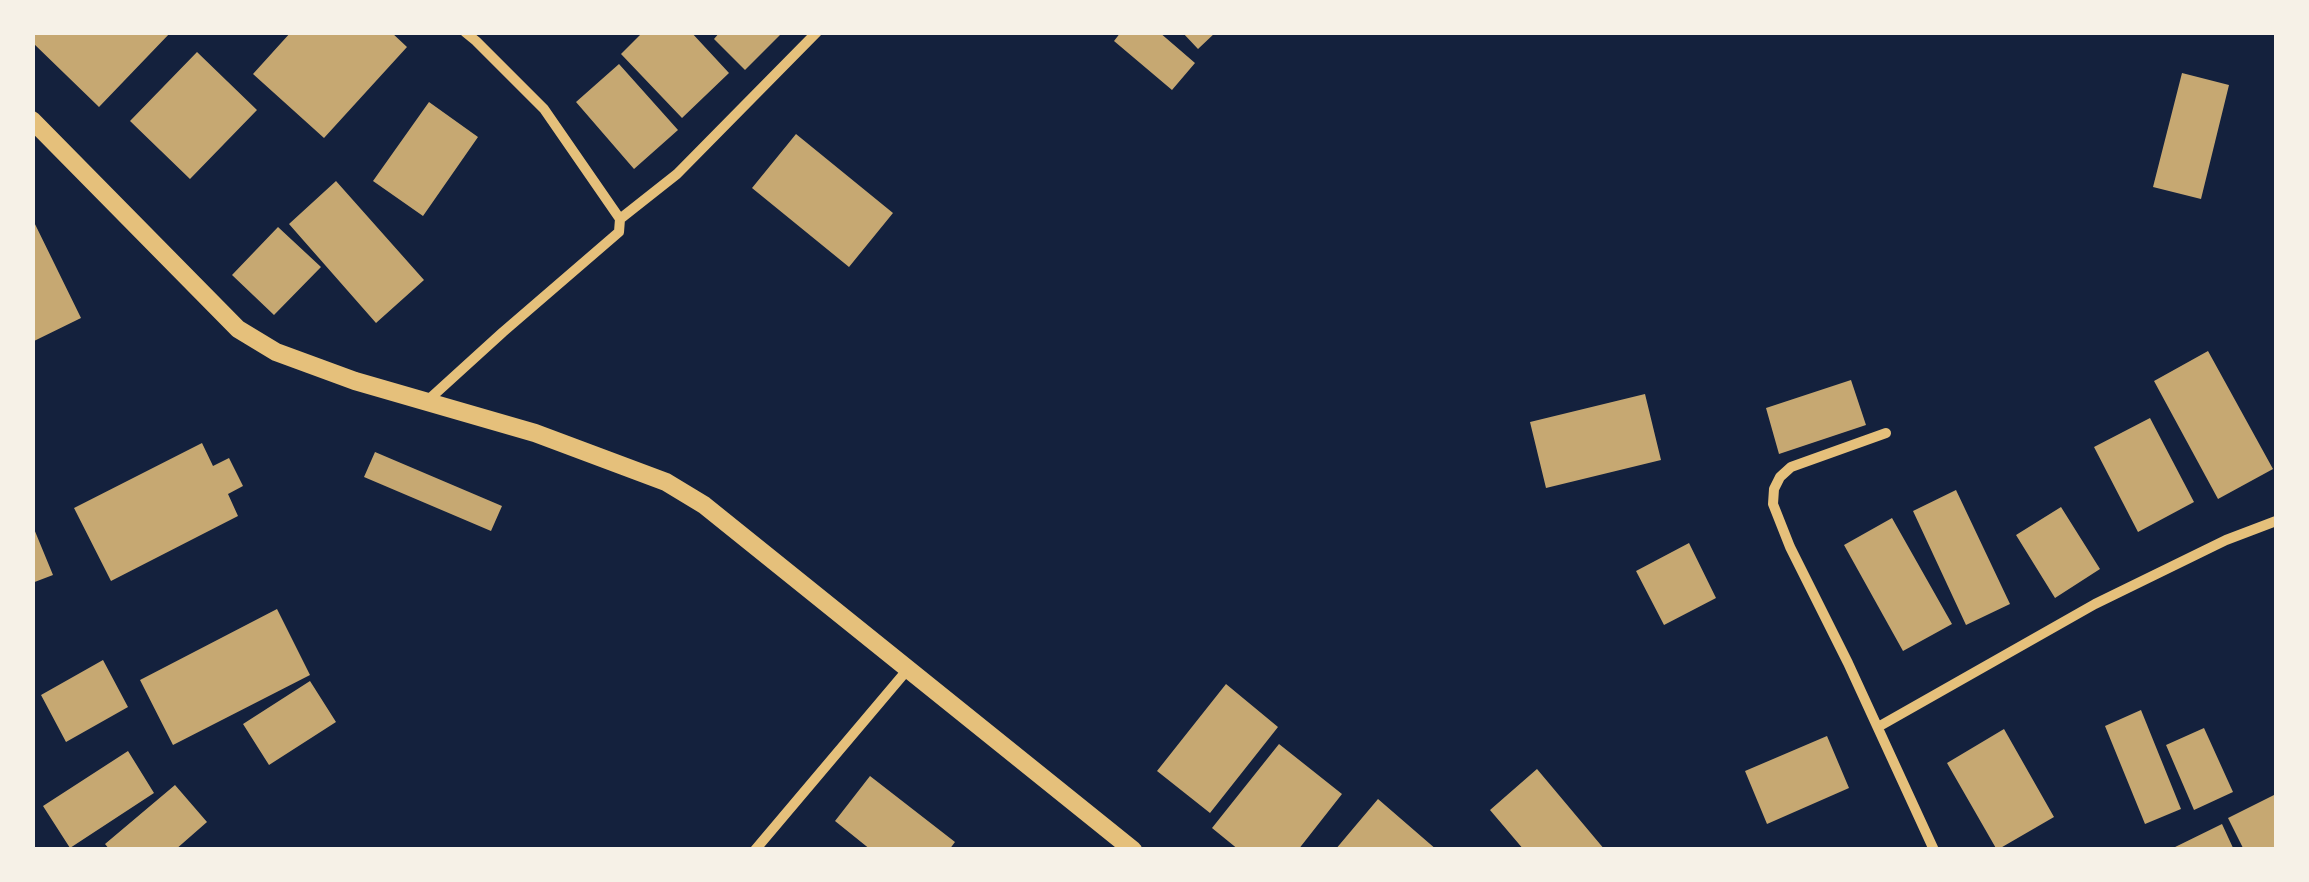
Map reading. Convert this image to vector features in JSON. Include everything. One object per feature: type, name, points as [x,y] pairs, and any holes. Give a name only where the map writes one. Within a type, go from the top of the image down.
[{"type":"street","points":[[426,402],[619,232],[620,219],[544,109],[465,32]]},
{"type":"street","points":[[620,219],[677,174],[817,32]]},
{"type":"street","points":[[32,120],[238,329],[276,352],[355,381],[535,433],[666,482],[704,505],[1134,850]]},
{"type":"street","points":[[1886,433],[1791,467],[1780,477],[1772,504],[1934,850]]},
{"type":"street","points":[[1878,727],[2095,604],[2226,540],[2276,521]]},
{"type":"street","points":[[754,850],[908,670]]},
{"type":"building","points":[[32,32],[171,32],[99,107],[32,42]]},
{"type":"building","points":[[291,32],[391,32],[407,47],[324,138],[253,74]]},
{"type":"building","points":[[643,32],[691,32],[729,73],[682,118],[621,54]]},
{"type":"building","points":[[720,32],[783,32],[745,70],[714,39]]},
{"type":"building","points":[[1121,32],[1159,32],[1195,63],[1172,90],[1114,41]]},
{"type":"building","points":[[1182,32],[1216,32],[1198,49]]},
{"type":"building","points":[[197,52],[257,110],[190,179],[130,121]]},
{"type":"building","points":[[619,64],[678,130],[634,169],[576,102]]},
{"type":"building","points":[[2182,73],[2229,85],[2201,199],[2153,187]]},
{"type":"building","points":[[429,102],[478,137],[423,216],[373,181]]},
{"type":"building","points":[[796,134],[893,213],[849,267],[752,188]]},
{"type":"building","points":[[336,181],[424,280],[376,323],[289,224]]},
{"type":"building","points":[[32,218],[81,318],[32,342]]},
{"type":"building","points":[[278,227],[321,267],[274,315],[232,275]]},
{"type":"building","points":[[2208,351],[2273,469],[2218,499],[2154,381]]},
{"type":"building","points":[[1851,380],[1866,425],[1779,454],[1766,408]]},
{"type":"building","points":[[1645,394],[1661,460],[1546,488],[1530,422]]},
{"type":"building","points":[[2150,418],[2194,502],[2138,532],[2094,447]]},
{"type":"building","points":[[202,443],[213,466],[229,458],[243,486],[228,494],[238,516],[111,581],[74,508]]},
{"type":"building","points":[[375,452],[502,506],[491,531],[364,477]]},
{"type":"building","points":[[1956,490],[2010,604],[1966,625],[1913,511]]},
{"type":"building","points":[[2061,507],[2100,569],[2055,598],[2016,535]]},
{"type":"building","points":[[1892,518],[1952,624],[1903,651],[1844,545]]},
{"type":"building","points":[[32,524],[53,575],[32,583]]},
{"type":"building","points":[[1689,543],[1716,598],[1664,625],[1636,571]]},
{"type":"building","points":[[277,609],[310,675],[173,745],[140,680]]},
{"type":"building","points":[[103,660],[128,707],[66,742],[41,695]]},
{"type":"building","points":[[310,681],[336,722],[269,765],[243,724]]},
{"type":"building","points":[[1226,684],[1278,727],[1210,813],[1157,771]]},
{"type":"building","points":[[2141,710],[2181,809],[2145,824],[2105,726]]},
{"type":"building","points":[[2204,728],[2233,792],[2194,810],[2166,745]]},
{"type":"building","points":[[2004,729],[2054,817],[1997,850],[1947,763]]},
{"type":"building","points":[[1827,736],[1849,788],[1767,824],[1745,771]]},
{"type":"building","points":[[1279,744],[1342,794],[1298,850],[1239,850],[1212,828]]},
{"type":"building","points":[[128,751],[154,793],[70,848],[43,806]]},
{"type":"building","points":[[1537,769],[1605,850],[1524,850],[1490,810]]},
{"type":"building","points":[[870,776],[955,842],[949,850],[871,850],[835,821]]},
{"type":"building","points":[[175,785],[207,822],[175,850],[110,850],[105,844]]},
{"type":"building","points":[[2276,794],[2276,850],[2244,850],[2228,818]]},
{"type":"building","points":[[1378,799],[1437,850],[1335,850]]},
{"type":"building","points":[[2222,824],[2234,850],[2169,850]]}]
